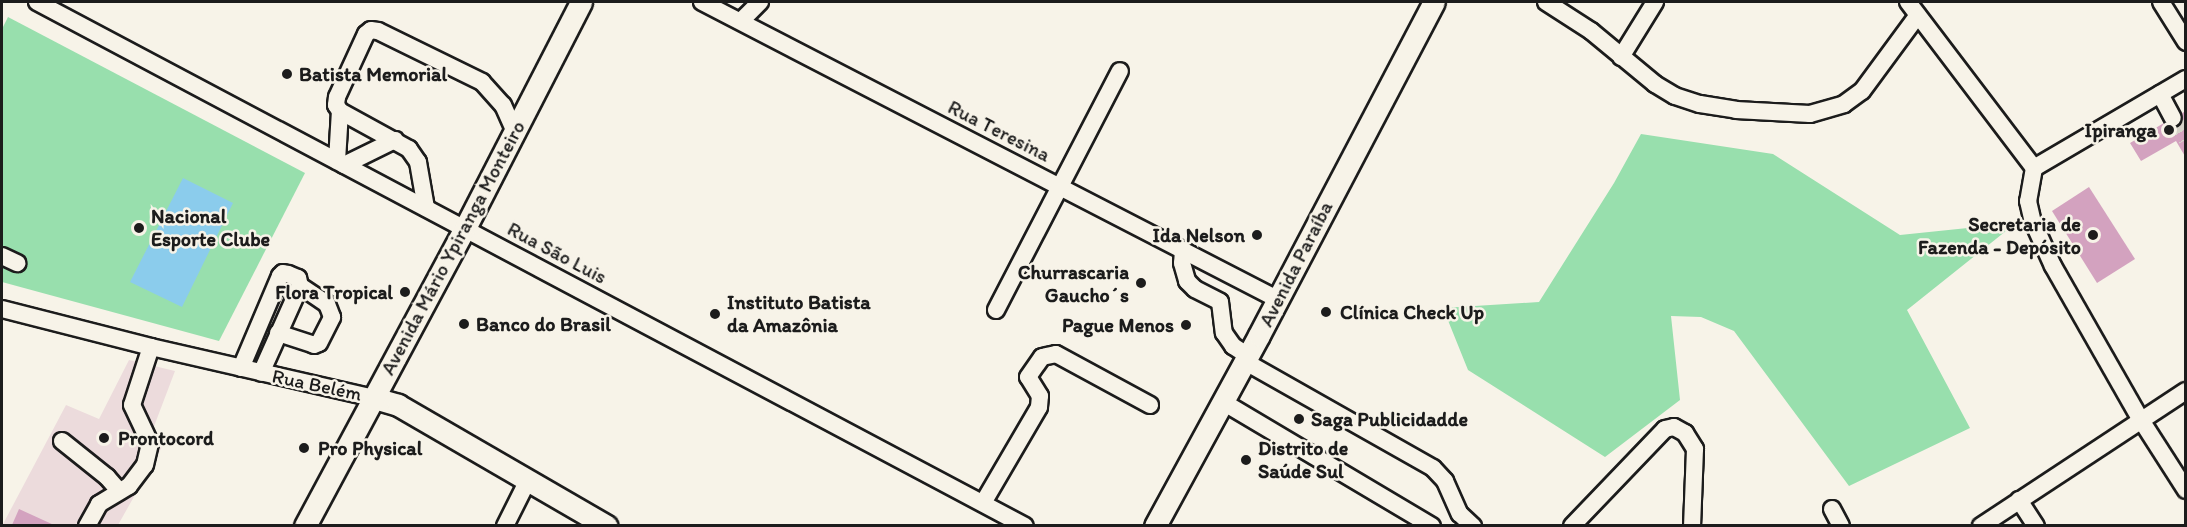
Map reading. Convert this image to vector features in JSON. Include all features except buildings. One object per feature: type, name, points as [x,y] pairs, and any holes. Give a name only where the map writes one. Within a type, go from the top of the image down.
[{"type":"main road","name":"Avenida Mário Ypiranga Monteiro","points":[[305,525],[465,228],[581,2]]},
{"type":"main road","name":"Avenida Paraíba","points":[[1155,525],[1434,2]]},
{"type":"main road","name":"Rua Belém","points":[[374,398],[398,405],[607,525]]},
{"type":"street","name":"Rua São Luis","points":[[37,2],[1025,525]]},
{"type":"street","name":"Rua Teresina","points":[[702,2],[1277,299]]},
{"type":"street","points":[[741,21],[760,2]]},
{"type":"street","points":[[1621,57],[1655,2]]},
{"type":"street","points":[[2161,2],[2186,42]]},
{"type":"street","points":[[1550,3],[1591,30],[1655,84],[1675,96],[1700,104],[1736,110],[1810,114],[1844,104],[1862,91],[1913,8],[2034,168],[2028,201],[2033,222],[2053,266],[2141,420],[2186,490]]},
{"type":"street","points":[[426,208],[418,162],[409,149],[340,111],[336,105],[337,97],[366,34],[371,30],[378,31],[482,82],[503,105],[515,132]]},
{"type":"street","points":[[996,310],[1120,71]]},
{"type":"street","points":[[2034,168],[2186,79]]},
{"type":"street","points":[[2160,94],[2173,118]]},
{"type":"street","points":[[340,111],[341,163],[395,140]]},
{"type":"street","points":[[1183,250],[1182,263],[1187,281],[1195,289],[1220,302],[1224,333],[1233,346],[1246,358],[1433,468],[1445,481],[1460,514],[1473,525]]},
{"type":"street","points":[[2,256],[17,263]]},
{"type":"street","points":[[241,368],[283,273],[298,278],[300,286],[261,373]]},
{"type":"street","points":[[278,333],[314,345],[319,343],[332,317],[327,304],[300,286]]},
{"type":"street","name":"Rua Belém","points":[[2,309],[151,347],[374,398]]},
{"type":"street","points":[[87,525],[99,504],[129,486],[145,465],[150,443],[132,405],[151,347]]},
{"type":"street","points":[[983,503],[1039,407],[1040,396],[1028,377],[1042,357],[1056,354],[1150,405]]},
{"type":"street","points":[[1981,525],[2186,392]]},
{"type":"street","points":[[1222,402],[1432,525]]},
{"type":"street","points":[[1572,525],[1665,429],[1674,427],[1685,433],[1695,448],[1692,525]]},
{"type":"street","points":[[62,441],[107,477],[119,491]]},
{"type":"street","points":[[505,525],[528,480]]},
{"type":"street","points":[[2019,500],[2036,525]]},
{"type":"street","points":[[1832,509],[1841,525]]},
{"type":"shaded area","name":"Prontocord","points":[[129,360],[175,371],[153,429],[162,447],[118,525],[2,526],[66,405],[99,419]]},
{"type":"green space","name":"Nacional Esporte Clube","points":[[8,17],[305,173],[219,341],[2,282],[2,29]]},
{"type":"green space","points":[[1641,134],[1773,154],[1900,235],[2016,223],[1907,310],[1970,428],[1849,486],[1734,331],[1701,317],[1671,316],[1680,400],[1605,457],[1468,370],[1443,308],[1539,302],[1614,183]]},
{"type":"water","points":[[183,178],[233,203],[182,307],[130,282]]},
{"type":"tunnel","points":[[2173,118],[2186,139]]},
{"type":"place","name":"Batista Memorial","points":[[287,74]]},
{"type":"place","name":"Ipiranga","points":[[2169,130]]},
{"type":"place","name":"Nacional Esporte Clube","points":[[139,228]]},
{"type":"place","name":"Ida Nelson","points":[[1257,235]]},
{"type":"place","name":"Secretaria de Fazenda - Depósito","points":[[2093,235]]},
{"type":"place","name":"Churrascaria Gaucho´s","points":[[1141,283]]},
{"type":"place","name":"Flora Tropical","points":[[405,292]]},
{"type":"place","name":"Clínica Check Up","points":[[1326,312]]},
{"type":"place","name":"Instituto Batista da Amazônia","points":[[715,314]]},
{"type":"place","name":"Banco do Brasil","points":[[464,324]]},
{"type":"place","name":"Pague Menos","points":[[1186,325]]},
{"type":"place","name":"Saga Publicidadde","points":[[1299,419]]},
{"type":"place","name":"Prontocord","points":[[104,438]]},
{"type":"place","name":"Pro Physical","points":[[304,448]]},
{"type":"place","name":"Distrito de Saúde Sul","points":[[1246,460]]}]
